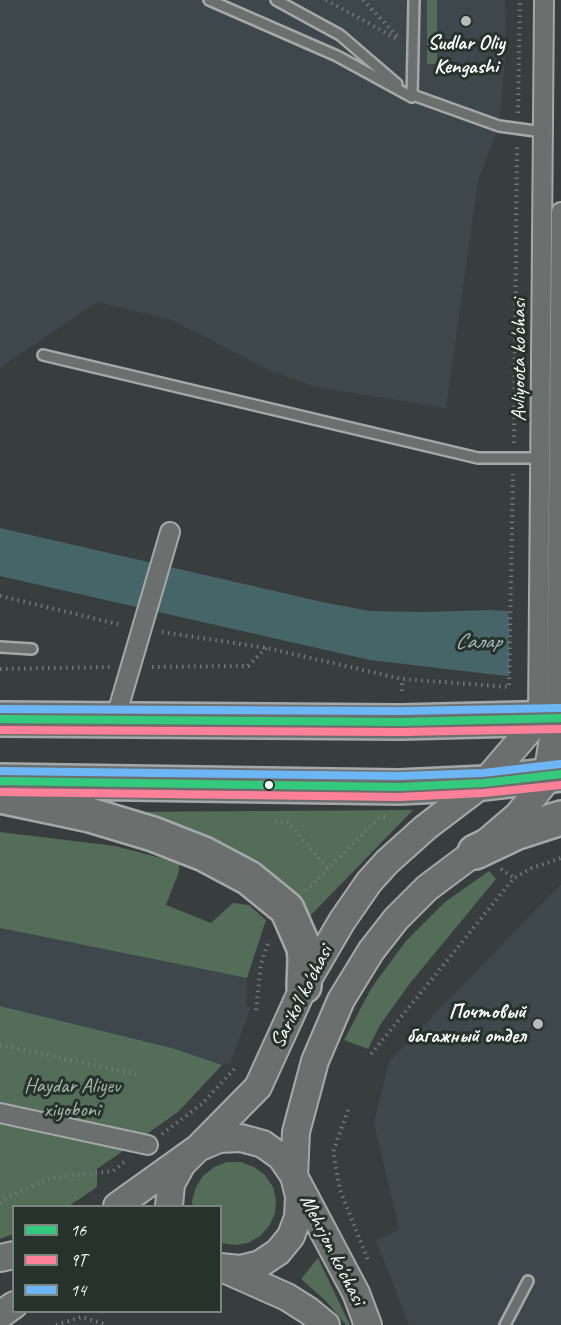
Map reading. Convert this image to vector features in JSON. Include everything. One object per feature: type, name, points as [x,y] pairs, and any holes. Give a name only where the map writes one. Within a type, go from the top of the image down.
[{"type":"highway","points":[[0,719],[401,722],[552,719]]},
{"type":"highway","points":[[0,781],[399,787],[484,783],[554,775]]},
{"type":"highway","points":[[0,796],[90,815],[153,834],[204,854],[249,878],[286,909],[304,948],[304,986]]},
{"type":"highway","points":[[476,852],[515,833],[561,818]]},
{"type":"main road","points":[[552,719],[554,775]]},
{"type":"main road","name":"Sariko'l ko'chasi","points":[[117,1205],[198,1148],[258,1087],[304,986],[342,921],[369,882],[387,862],[426,827],[484,783],[552,719]]},
{"type":"main road","name":"Sariko'l ko'chasi","points":[[222,1268],[240,1269],[260,1263],[278,1252],[291,1236],[298,1217],[299,1196],[294,1176],[296,1132],[303,1099],[315,1061],[341,1000],[371,951],[396,919],[427,888],[476,852],[527,806],[554,775]]},
{"type":"main road","name":"Mehrjon ko'chasi","points":[[198,1148],[219,1139],[241,1138],[263,1144],[281,1157],[294,1176],[356,1293],[368,1325]]},
{"type":"main road","points":[[169,1205],[171,1184],[182,1164],[198,1148]]},
{"type":"main road","name":"Mehrjon ko'chasi","points":[[222,1269],[287,1297],[326,1325]]},
{"type":"street","name":"Avliyoota ko'chasi","points":[[544,0],[552,134],[554,580],[547,672],[552,719]]},
{"type":"street","name":"Avliyoota ko'chasi","points":[[553,458],[561,212]]},
{"type":"street","points":[[115,720],[170,532]]},
{"type":"street","points":[[0,1113],[148,1145]]},
{"type":"lane","points":[[209,0],[337,56],[412,97],[499,126],[552,134]]},
{"type":"lane","points":[[276,0],[340,34],[412,97]]},
{"type":"lane","points":[[412,97],[414,0]]},
{"type":"lane","points":[[43,355],[478,458],[553,458]]},
{"type":"lane","points":[[0,647],[32,649]]},
{"type":"lane","points":[[505,1325],[528,1281]]},
{"type":"path","points":[[326,0],[403,42],[363,0]]},
{"type":"path","points":[[267,648],[402,679],[509,687],[520,0]]},
{"type":"path","points":[[402,679],[402,692]]},
{"type":"path","points":[[304,892],[380,817],[390,816]]},
{"type":"path","points":[[275,821],[288,822],[328,869]]},
{"type":"path","points":[[371,1054],[514,878],[532,868],[561,858]]},
{"type":"path","points":[[256,1010],[261,964],[271,936]]},
{"type":"path","points":[[0,1045],[136,1074]]},
{"type":"path","points":[[348,1110],[333,1152],[340,1190],[369,1263]]},
{"type":"path","points":[[56,1325],[82,1317],[106,1325]]},
{"type":"shaded area","points":[[0,0],[505,0],[506,49],[499,126],[478,181],[446,408],[316,387],[270,371],[172,320],[97,302],[0,368]]},
{"type":"shaded area","points":[[561,884],[561,1325],[409,1325],[376,1240],[399,1229],[374,1123],[389,1061]]},
{"type":"shaded area","points":[[0,928],[247,978],[246,1006],[251,1007],[230,1064],[222,1065],[172,1048],[0,1006]]},
{"type":"green space","points":[[427,0],[437,0],[437,64],[427,64]]},
{"type":"green space","points":[[413,810],[310,916],[268,873],[242,855],[191,830],[125,812]]},
{"type":"green space","points":[[0,832],[115,846],[180,863],[166,905],[211,923],[233,903],[249,905],[266,920],[247,978],[0,928]]},
{"type":"green space","points":[[489,871],[496,879],[411,982],[380,1025],[368,1049],[344,1040],[372,987],[406,941],[445,902]]},
{"type":"green space","name":"Haydar Aliyev xiyoboni","points":[[0,1006],[172,1048],[222,1065],[178,1112],[97,1169],[97,1187],[70,1205],[12,1205],[12,1234],[0,1239]]},
{"type":"green space","points":[[227,1162],[241,1162],[265,1175],[273,1187],[276,1200],[275,1214],[269,1226],[260,1236],[248,1243],[235,1245],[222,1243],[222,1205],[193,1205],[196,1187],[203,1176],[214,1167]]},
{"type":"green space","points":[[318,1258],[350,1325],[346,1325],[326,1301],[301,1279]]},
{"type":"water","name":"Салар","points":[[0,528],[370,611],[506,611],[561,605],[509,611],[508,613],[510,618],[561,634],[508,637],[508,640],[561,638],[561,671],[506,676],[370,660],[0,576]]},
{"type":"pier","points":[[561,602],[561,671],[509,679],[509,608]]},
{"type":"transit line","name":"14","points":[[0,709],[401,711],[561,708]]},
{"type":"transit line","name":"16","points":[[0,719],[401,722],[561,718]]},
{"type":"transit line","name":"9Т","points":[[0,730],[401,732],[561,729]]},
{"type":"transit line","name":"14","points":[[0,771],[399,776],[483,773],[560,764]]},
{"type":"transit line","name":"16","points":[[0,781],[399,787],[484,783],[561,774]]},
{"type":"transit line","name":"9Т","points":[[0,792],[399,797],[484,793],[561,785]]},
{"type":"place","name":"Sudlar Oliy Kengashi","points":[[466,21]]},
{"type":"place","name":"Почтовый багажный отдел","points":[[538,1024]]}]
